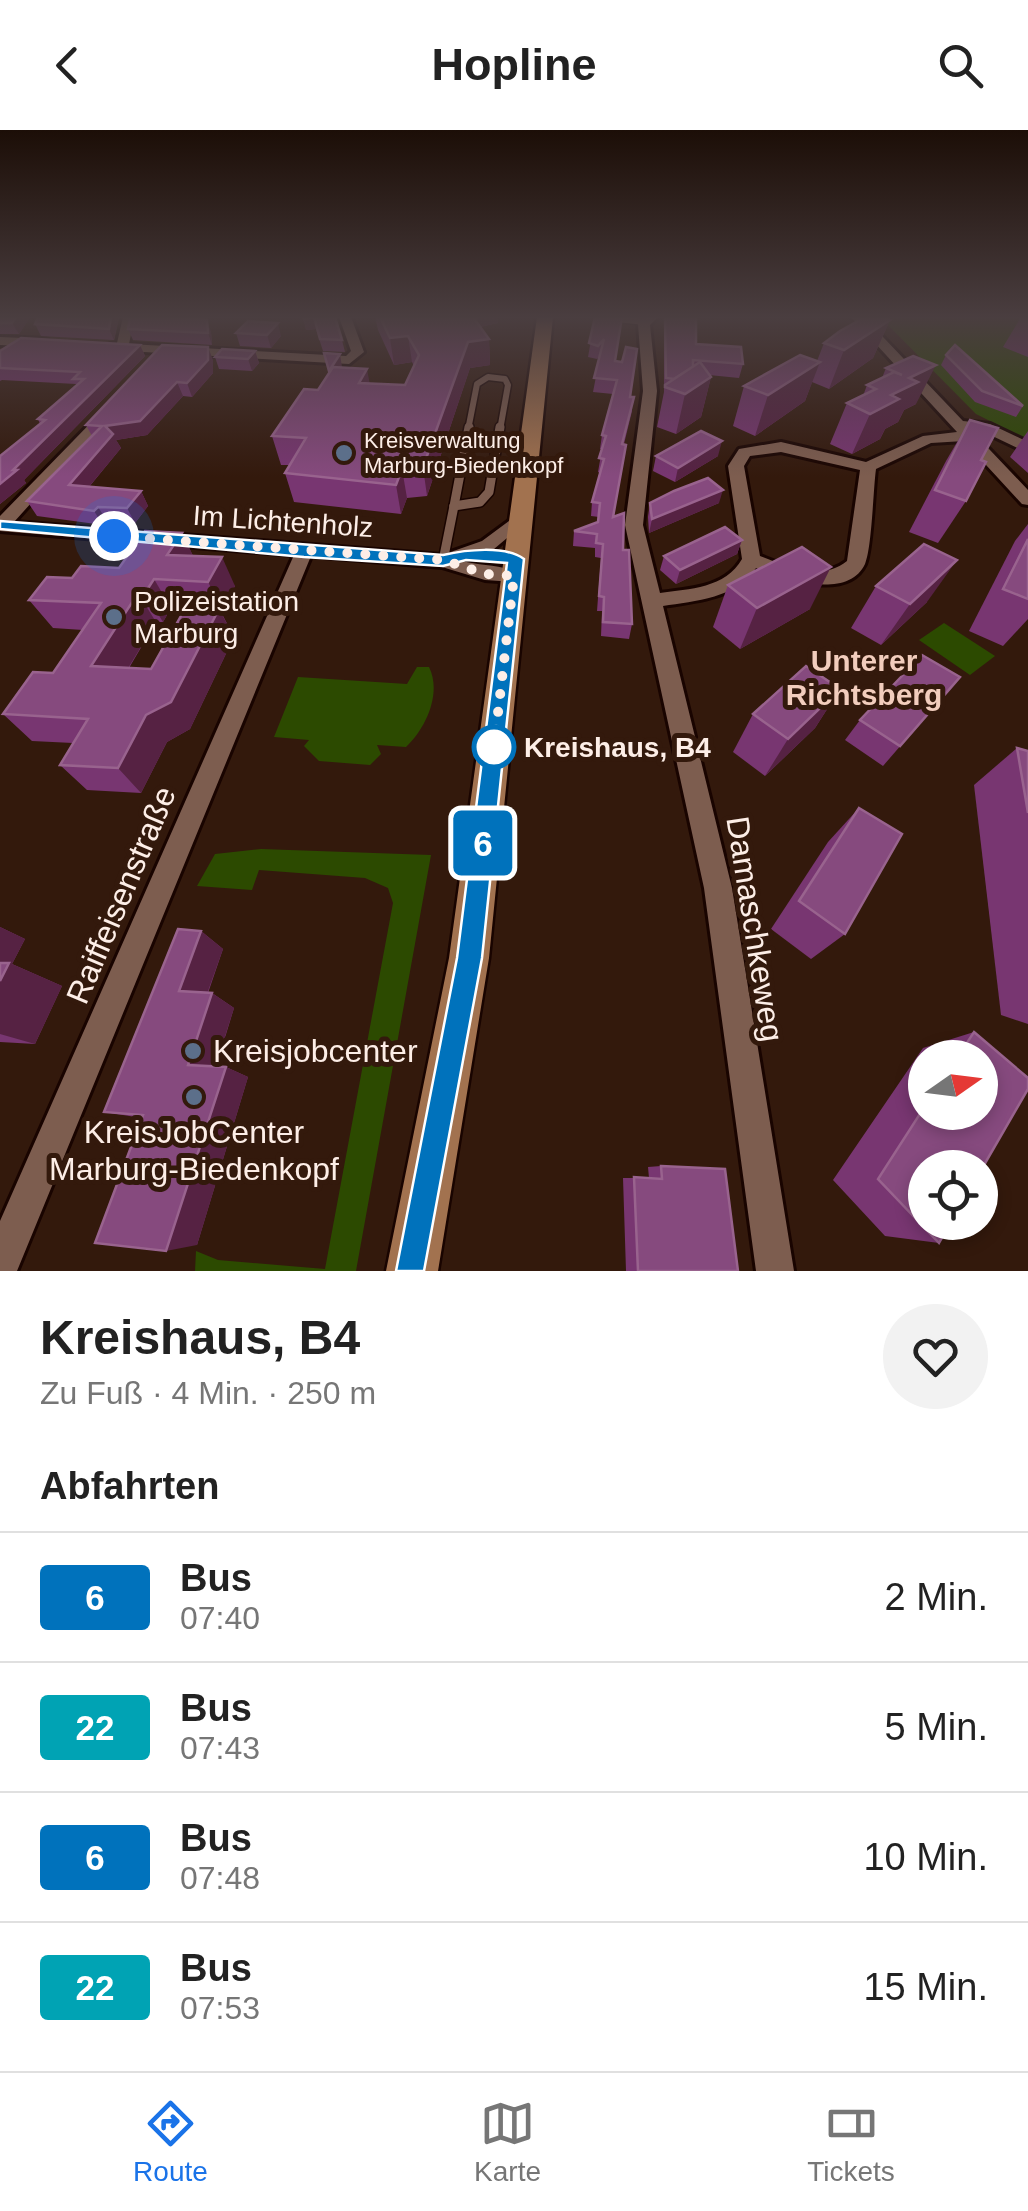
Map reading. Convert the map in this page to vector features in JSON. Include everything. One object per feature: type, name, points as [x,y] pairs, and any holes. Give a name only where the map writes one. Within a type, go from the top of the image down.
[{"type":"main road","points":[[412,1271],[470,958],[539,370]]},
{"type":"street","name":"Damaschkeweg","points":[[650,370],[634,525],[718,888],[774,1271]]},
{"type":"street","points":[[907,370],[1028,500]]},
{"type":"street","points":[[0,526],[122,394]]},
{"type":"street","points":[[751,560],[799,577],[833,578],[848,572],[856,563],[868,476],[928,438],[963,430],[985,427],[1028,448]]},
{"type":"street","points":[[654,600],[723,586],[748,569],[751,560],[736,466],[744,452],[781,447],[868,476]]},
{"type":"street","name":"Im Lichtenholz","points":[[443,560],[466,555],[500,538],[521,517]]},
{"type":"street","name":"Im Lichtenholz","points":[[0,526],[443,560],[485,574],[515,568]]},
{"type":"street","name":"Raiffeisenstraße","points":[[0,1265],[304,552]]},
{"type":"street","name":"Im Lichtenholz","points":[[466,555],[515,568]]},
{"type":"lane","points":[[443,560],[450,506],[477,384],[488,377],[505,379],[508,384],[489,492],[480,502],[450,506]]},
{"type":"green space","points":[[933,370],[1028,370],[1028,440],[976,414]]},
{"type":"green space","points":[[944,623],[995,656],[970,675],[919,640]]},
{"type":"green space","points":[[417,667],[429,667],[433,677],[430,710],[406,747],[377,745],[381,754],[370,765],[319,761],[304,746],[309,740],[274,737],[298,677],[407,684]]},
{"type":"green space","points":[[261,849],[431,855],[356,1271],[195,1271],[196,1251],[218,1260],[325,1269],[393,903],[388,888],[365,878],[259,870],[252,890],[197,886],[215,854]]},
{"type":"building","points":[[45,370],[114,370],[0,484],[0,456],[45,420],[38,419],[84,379],[73,379],[80,372]]},
{"type":"building","points":[[138,370],[199,370],[187,383],[177,382],[140,421],[105,426],[113,434],[69,485],[141,491],[127,508],[98,507],[94,511],[27,501],[102,426],[86,425]]},
{"type":"building","points":[[331,370],[366,370],[359,383],[405,385],[412,370],[458,370],[423,467],[402,469],[396,485],[285,473],[306,438],[272,436],[304,389],[318,390]]},
{"type":"building","points":[[596,370],[634,370],[630,397],[634,397],[622,444],[626,445],[613,517],[624,513],[623,550],[629,550],[632,624],[603,622],[604,597],[599,596],[603,544],[596,543],[597,534],[574,531],[598,522],[600,503],[592,502],[604,459],[599,458],[606,436],[602,435],[617,380],[594,378]]},
{"type":"building","points":[[666,370],[688,370],[674,379],[666,378]]},
{"type":"building","points":[[687,370],[706,370],[711,377],[685,394],[665,385]]},
{"type":"building","points":[[772,370],[807,370],[768,395],[744,386]]},
{"type":"building","points":[[891,370],[925,370],[909,378],[918,382],[891,395],[899,399],[870,414],[847,403],[876,389],[867,385],[894,372],[902,375]]},
{"type":"building","points":[[961,370],[983,370],[1023,406],[982,391]]},
{"type":"building","points":[[970,420],[998,428],[966,501],[935,490]]},
{"type":"building","points":[[701,431],[722,441],[678,468],[656,456]]},
{"type":"building","points":[[708,478],[723,490],[652,519],[650,503]]},
{"type":"building","points":[[725,527],[742,540],[680,570],[664,556]]},
{"type":"building","points":[[145,531],[182,533],[167,555],[222,557],[208,582],[154,579],[145,593],[138,593],[91,666],[151,669],[186,607],[219,609],[171,702],[146,715],[118,768],[60,765],[88,719],[3,714],[33,672],[53,673],[101,603],[29,600],[47,577],[72,578],[81,566],[119,568]]},
{"type":"building","points":[[1028,539],[1028,599],[1003,589]]},
{"type":"building","points":[[924,544],[957,560],[910,604],[876,586]]},
{"type":"building","points":[[802,547],[831,567],[757,608],[728,585]]},
{"type":"building","points":[[922,655],[960,677],[900,746],[860,720]]},
{"type":"building","points":[[806,666],[840,689],[788,739],[753,714]]},
{"type":"building","points":[[1017,748],[1028,751],[1028,813]]},
{"type":"building","points":[[859,808],[902,834],[845,934],[799,901]]},
{"type":"building","points":[[178,929],[201,931],[179,991],[212,993],[188,1065],[226,1067],[166,1251],[95,1243],[143,1115],[104,1112]]},
{"type":"building","points":[[0,963],[9,963],[0,981]]},
{"type":"building","points":[[998,1052],[1028,1078],[1028,1089],[993,1150],[908,1150],[908,1210],[878,1179],[910,1130],[998,1130]]},
{"type":"building","points":[[661,1166],[725,1169],[738,1271],[638,1271],[634,1177],[662,1179]]},
{"type":"bus line","name":"6","points":[[0,526],[304,552],[443,560],[466,555],[516,559],[470,958],[412,1271]]},
{"type":"place","name":"Kreisverwaltung Marburg-Biedenkopf","points":[[344,453]]},
{"type":"place","name":"Polizeistation Marburg","points":[[114,617]]},
{"type":"place","name":"Kreishaus, B4","points":[[494,747]]},
{"type":"place","name":"Kreisjobcenter","points":[[193,1051]]},
{"type":"place","name":"KreisJobCenter Marburg-Biedenkopf","points":[[194,1097]]},
{"type":"district","name":"Unterer Richtsberg","points":[[864,678]]},
{"type":"route","points":[[114,536],[443,560],[485,574],[514,576],[494,747]]}]
